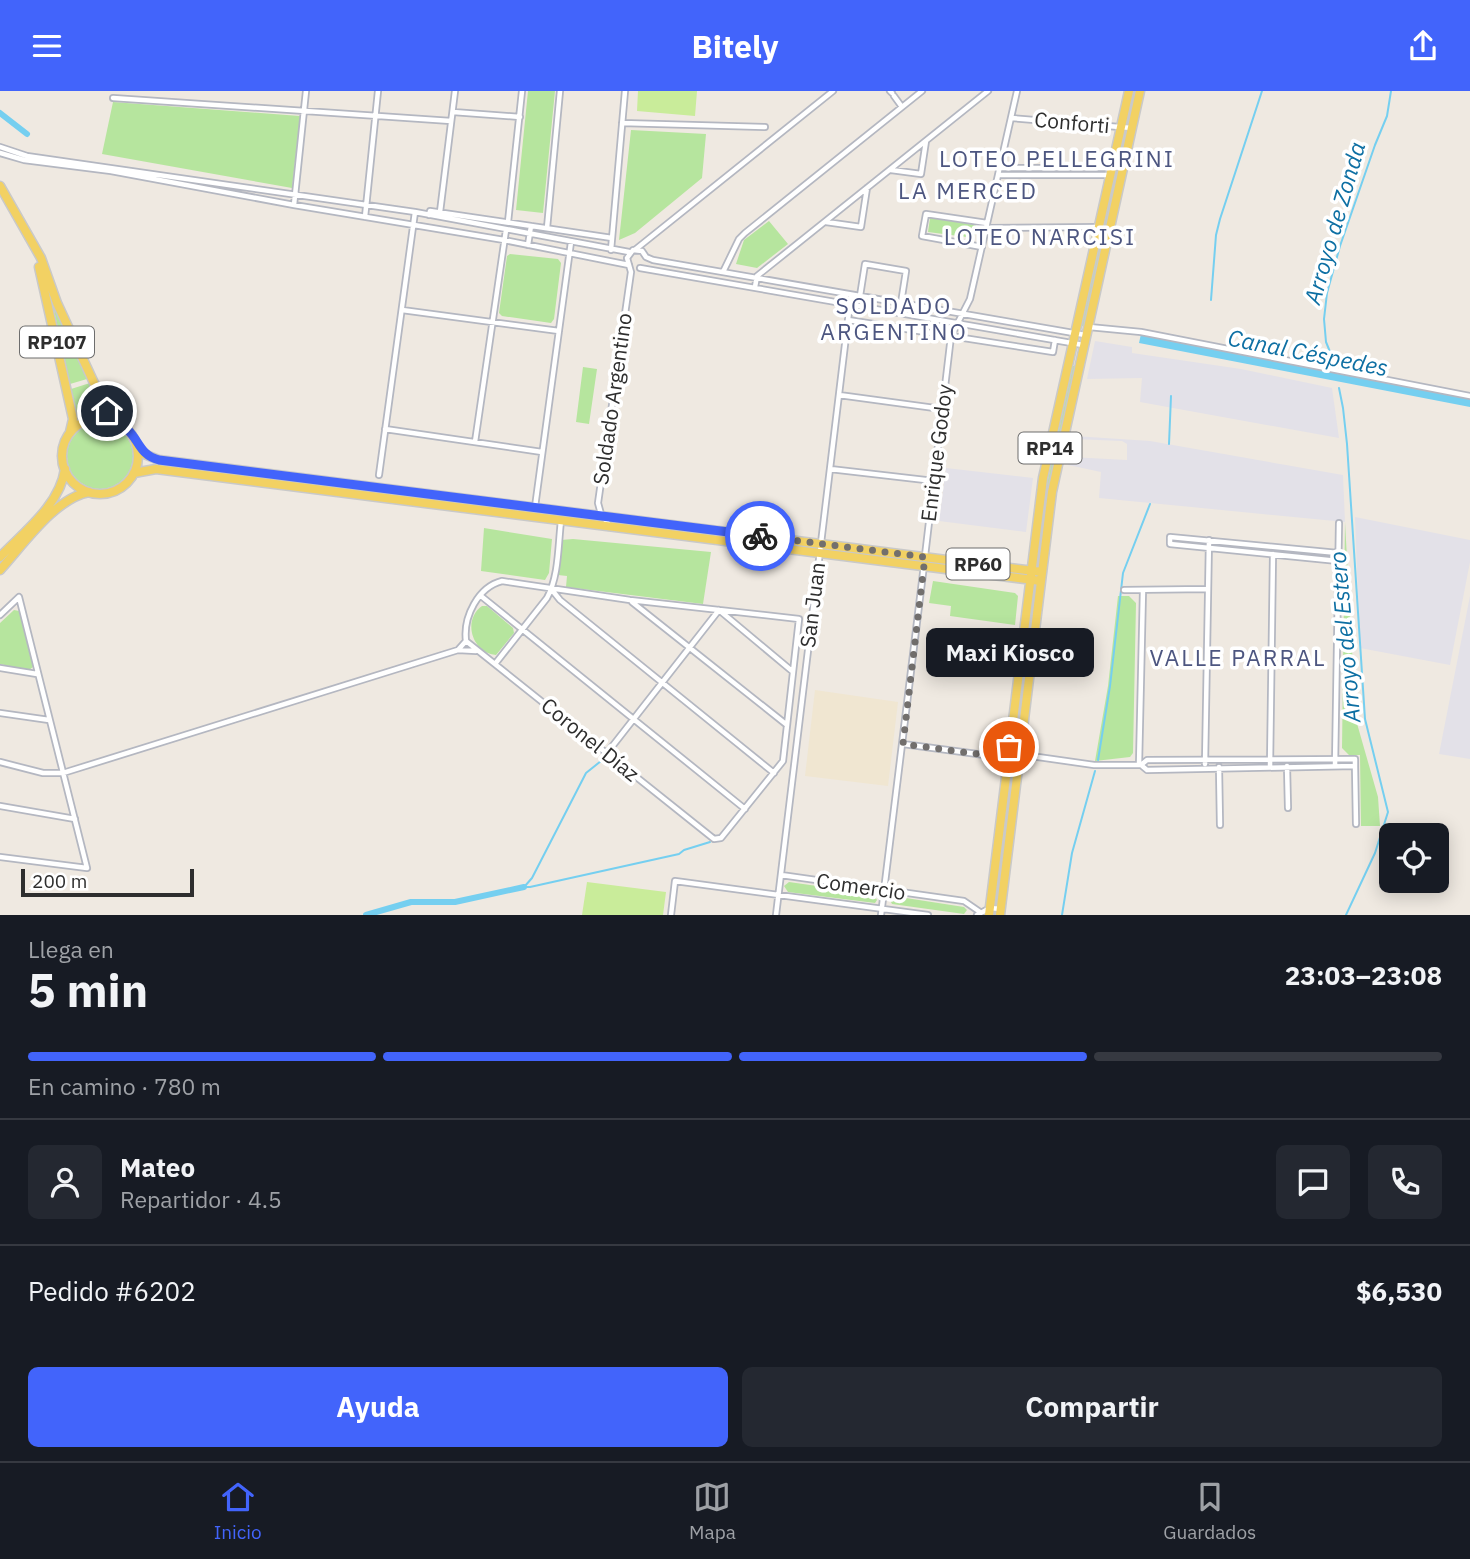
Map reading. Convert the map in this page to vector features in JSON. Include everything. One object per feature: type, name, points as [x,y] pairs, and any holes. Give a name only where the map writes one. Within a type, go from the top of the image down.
[{"type":"main road","name":"RP14","points":[[984,913],[1008,755],[1043,478],[1129,91]]},
{"type":"main road","name":"RP14","points":[[1000,912],[1052,492],[1140,91]]},
{"type":"main road","name":"RP107","points":[[0,186],[41,258],[72,338],[113,420]]},
{"type":"main road","name":"RP107","points":[[36,250],[72,410],[73,423],[70,433]]},
{"type":"main road","points":[[0,557],[52,502],[62,483],[65,469],[63,447],[70,433],[89,420],[113,420]]},
{"type":"main road","name":"RP60","points":[[113,420],[127,429],[144,454],[159,460],[535,508],[611,527],[820,548]]},
{"type":"main road","points":[[0,570],[69,499],[89,492],[112,492],[125,485],[134,473],[138,458],[136,444]]},
{"type":"main road","points":[[65,469],[72,481],[89,492]]},
{"type":"main road","name":"RP60","points":[[134,473],[156,470],[562,516],[602,516],[820,548],[1041,576]]},
{"type":"main road","points":[[1014,703],[1026,705]]},
{"type":"main road","points":[[1012,720],[1024,721]]},
{"type":"street","points":[[294,205],[306,91]]},
{"type":"street","points":[[365,217],[378,91]]},
{"type":"street","points":[[440,212],[455,91]]},
{"type":"street","points":[[508,222],[523,91]]},
{"type":"street","points":[[547,229],[560,91]]},
{"type":"street","points":[[611,250],[625,91]]},
{"type":"street","points":[[0,147],[27,156],[415,212],[630,252],[833,91]]},
{"type":"street","points":[[723,272],[739,239],[745,233],[922,91]]},
{"type":"street","points":[[755,288],[757,276],[988,91]]},
{"type":"street","name":"Enrique Godoy","points":[[881,912],[951,337],[970,299],[1017,91]]},
{"type":"street","points":[[892,93],[902,107]]},
{"type":"street","points":[[113,98],[451,121]]},
{"type":"street","points":[[453,111],[520,117]]},
{"type":"street","name":"Conforti","points":[[1011,118],[1132,128]]},
{"type":"street","points":[[622,123],[765,127]]},
{"type":"street","points":[[890,169],[921,174],[926,141]]},
{"type":"street","points":[[0,153],[24,160],[183,183],[294,205],[504,240],[640,268],[1084,345]]},
{"type":"street","points":[[1000,168],[1112,172]]},
{"type":"street","points":[[998,175],[1112,172]]},
{"type":"street","points":[[825,222],[861,227],[867,188]]},
{"type":"street","points":[[429,215],[430,211],[440,212],[612,238]]},
{"type":"street","points":[[379,475],[415,212]]},
{"type":"street","points":[[982,247],[922,236],[926,213],[987,225],[1099,227]]},
{"type":"street","points":[[528,245],[531,226]]},
{"type":"street","points":[[475,442],[506,230]]},
{"type":"street","points":[[535,508],[571,242]]},
{"type":"street","points":[[636,249],[653,261],[1075,333],[1141,332],[1470,396]]},
{"type":"street","points":[[630,252],[627,258],[630,266]]},
{"type":"street","points":[[640,268],[645,264],[646,257]]},
{"type":"street","points":[[860,296],[865,264],[906,271],[901,303]]},
{"type":"street","name":"Soldado Argentino","points":[[611,527],[602,516],[599,498],[630,266]]},
{"type":"street","name":"San Juan","points":[[776,915],[852,295]]},
{"type":"street","points":[[402,310],[559,331]]},
{"type":"street","points":[[848,320],[1053,352],[1055,340]]},
{"type":"street","points":[[839,395],[942,409]]},
{"type":"street","points":[[385,429],[542,452]]},
{"type":"street","points":[[830,469],[934,481]]},
{"type":"street","points":[[495,664],[552,589],[562,516]]},
{"type":"street","points":[[1335,766],[1339,523]]},
{"type":"street","points":[[1338,553],[1170,537],[1170,544],[1338,561]]},
{"type":"street","points":[[1205,768],[1209,541]]},
{"type":"street","points":[[1270,767],[1273,547]]},
{"type":"street","points":[[458,650],[466,641],[467,619],[481,596],[491,586],[502,582],[799,619],[783,761],[745,809],[481,596]]},
{"type":"street","points":[[552,589],[560,600],[774,773]]},
{"type":"street","points":[[1124,590],[1208,589]]},
{"type":"street","points":[[1140,765],[1143,590]]},
{"type":"street","points":[[0,615],[19,597],[87,868],[0,857]]},
{"type":"street","points":[[631,600],[787,726]]},
{"type":"street","points":[[607,753],[719,610]]},
{"type":"street","points":[[719,610],[793,672]]},
{"type":"street","name":"Coronel Díaz","points":[[466,641],[714,839],[721,838],[745,809]]},
{"type":"street","points":[[0,762],[43,773],[63,773],[458,650],[479,652]]},
{"type":"street","points":[[0,668],[37,674]]},
{"type":"street","points":[[0,713],[49,720]]},
{"type":"street","points":[[903,744],[992,756],[1047,757],[1094,765],[1140,765],[1147,769],[1355,766]]},
{"type":"street","points":[[1140,765],[1147,760],[1355,759],[1356,824]]},
{"type":"street","points":[[1219,767],[1220,825]]},
{"type":"street","points":[[1287,767],[1288,808]]},
{"type":"street","points":[[0,806],[75,820]]},
{"type":"street","name":"Comercio","points":[[781,876],[964,901],[984,913],[1000,912]]},
{"type":"street","name":"Comercio","points":[[671,915],[675,881],[881,912],[928,915]]},
{"type":"shaded area","points":[[1095,341],[1132,347],[1132,353],[1241,369],[1332,388],[1339,438],[1140,402],[1142,378],[1087,379]]},
{"type":"shaded area","points":[[1074,436],[1150,441],[1343,475],[1345,522],[1099,498],[1101,472],[1068,465],[1070,457],[1127,460],[1127,444],[1122,441],[1073,439]]},
{"type":"shaded area","points":[[946,468],[1033,478],[1026,532],[939,521]]},
{"type":"shaded area","points":[[1355,517],[1470,540],[1470,562],[1450,665],[1360,648]]},
{"type":"shaded area","points":[[1470,596],[1470,759],[1439,754]]},
{"type":"shaded area","points":[[815,690],[898,702],[888,786],[805,776]]},
{"type":"green space","points":[[528,91],[555,91],[543,213],[516,210]]},
{"type":"green space","points":[[638,91],[697,91],[695,116],[637,111]]},
{"type":"green space","points":[[113,102],[300,116],[292,188],[102,154]]},
{"type":"green space","points":[[631,130],[706,134],[702,178],[635,233],[619,240]]},
{"type":"green space","points":[[1123,141],[1125,143],[1084,327],[1081,325]]},
{"type":"green space","points":[[930,218],[976,225],[974,238],[928,232]]},
{"type":"green space","points":[[769,221],[788,244],[757,268],[736,264],[744,240]]},
{"type":"green space","points":[[510,254],[558,259],[561,263],[554,319],[551,323],[502,316],[499,313],[507,256]]},
{"type":"green space","points":[[52,301],[87,379],[70,384]]},
{"type":"green space","points":[[1073,366],[1076,366],[1040,559],[1036,558],[1047,484]]},
{"type":"green space","points":[[583,367],[597,369],[589,424],[576,422]]},
{"type":"green space","points":[[90,383],[103,412],[89,413],[77,418],[71,389]]},
{"type":"green space","points":[[100,423],[113,426],[123,433],[130,443],[133,456],[130,469],[123,479],[113,486],[100,489],[87,486],[77,479],[70,469],[67,456],[70,443],[77,433],[87,426]]},
{"type":"green space","points":[[1345,522],[1356,720],[1378,797],[1379,826],[1361,826],[1360,755],[1349,755],[1342,748]]},
{"type":"green space","points":[[484,528],[552,539],[549,573],[545,580],[481,571]]},
{"type":"green space","points":[[561,540],[711,552],[703,604],[566,587],[567,576],[558,575]]},
{"type":"green space","points":[[933,581],[1015,593],[1018,596],[1015,625],[950,616],[951,606],[929,603]]},
{"type":"green space","points":[[1118,596],[1129,596],[1136,603],[1133,753],[1130,757],[1095,761],[1108,686]]},
{"type":"green space","points":[[482,606],[487,606],[513,628],[514,633],[496,655],[481,648],[472,635],[472,619]]},
{"type":"green space","points":[[14,610],[19,611],[33,667],[29,670],[0,664],[0,623]]},
{"type":"green space","points":[[587,882],[666,892],[663,915],[582,915]]},
{"type":"green space","points":[[789,882],[873,894],[877,900],[875,903],[788,892],[784,886]]},
{"type":"green space","points":[[893,896],[964,907],[967,910],[964,914],[892,904],[890,900]]},
{"type":"water","points":[[1141,334],[1470,398],[1470,407],[1139,343]]},
{"type":"waterway","points":[[1211,300],[1216,235],[1262,91]]},
{"type":"waterway","name":"Arroyo de Zonda","points":[[1335,364],[1326,342],[1324,319],[1327,293],[1340,246],[1387,116],[1391,91]]},
{"type":"waterway","name":"Canal Céspedes","points":[[0,113],[27,134]]},
{"type":"waterway","name":"Arroyo del Estero","points":[[1339,388],[1347,444],[1365,719],[1388,812],[1375,853],[1346,915]]},
{"type":"waterway","points":[[1169,444],[1171,396]]},
{"type":"waterway","points":[[1098,760],[1123,573],[1150,504]]},
{"type":"waterway","points":[[525,886],[532,878],[586,773],[606,757]]},
{"type":"waterway","points":[[1062,915],[1072,853],[1095,771]]},
{"type":"waterway","points":[[524,887],[679,854],[710,842]]},
{"type":"waterway","points":[[366,915],[411,902],[455,902],[524,887]]},
{"type":"way so far","points":[[760,536],[925,557],[903,744],[992,756],[1008,755],[1009,747]]},
{"type":"place","name":"Maxi Kiosco","points":[[1009,747]]},
{"type":"district","name":"LOTEO PELLEGRINI","points":[[1057,159]]},
{"type":"district","name":"LA MERCED","points":[[968,191]]},
{"type":"district","name":"LOTEO NARCISI","points":[[1040,237]]},
{"type":"district","name":"SOLDADO ARGENTINO","points":[[894,319]]},
{"type":"district","name":"VALLE PARRAL","points":[[1238,658]]},
{"type":"route","points":[[107,411],[113,420],[127,429],[141,451],[159,460],[760,536]]}]
